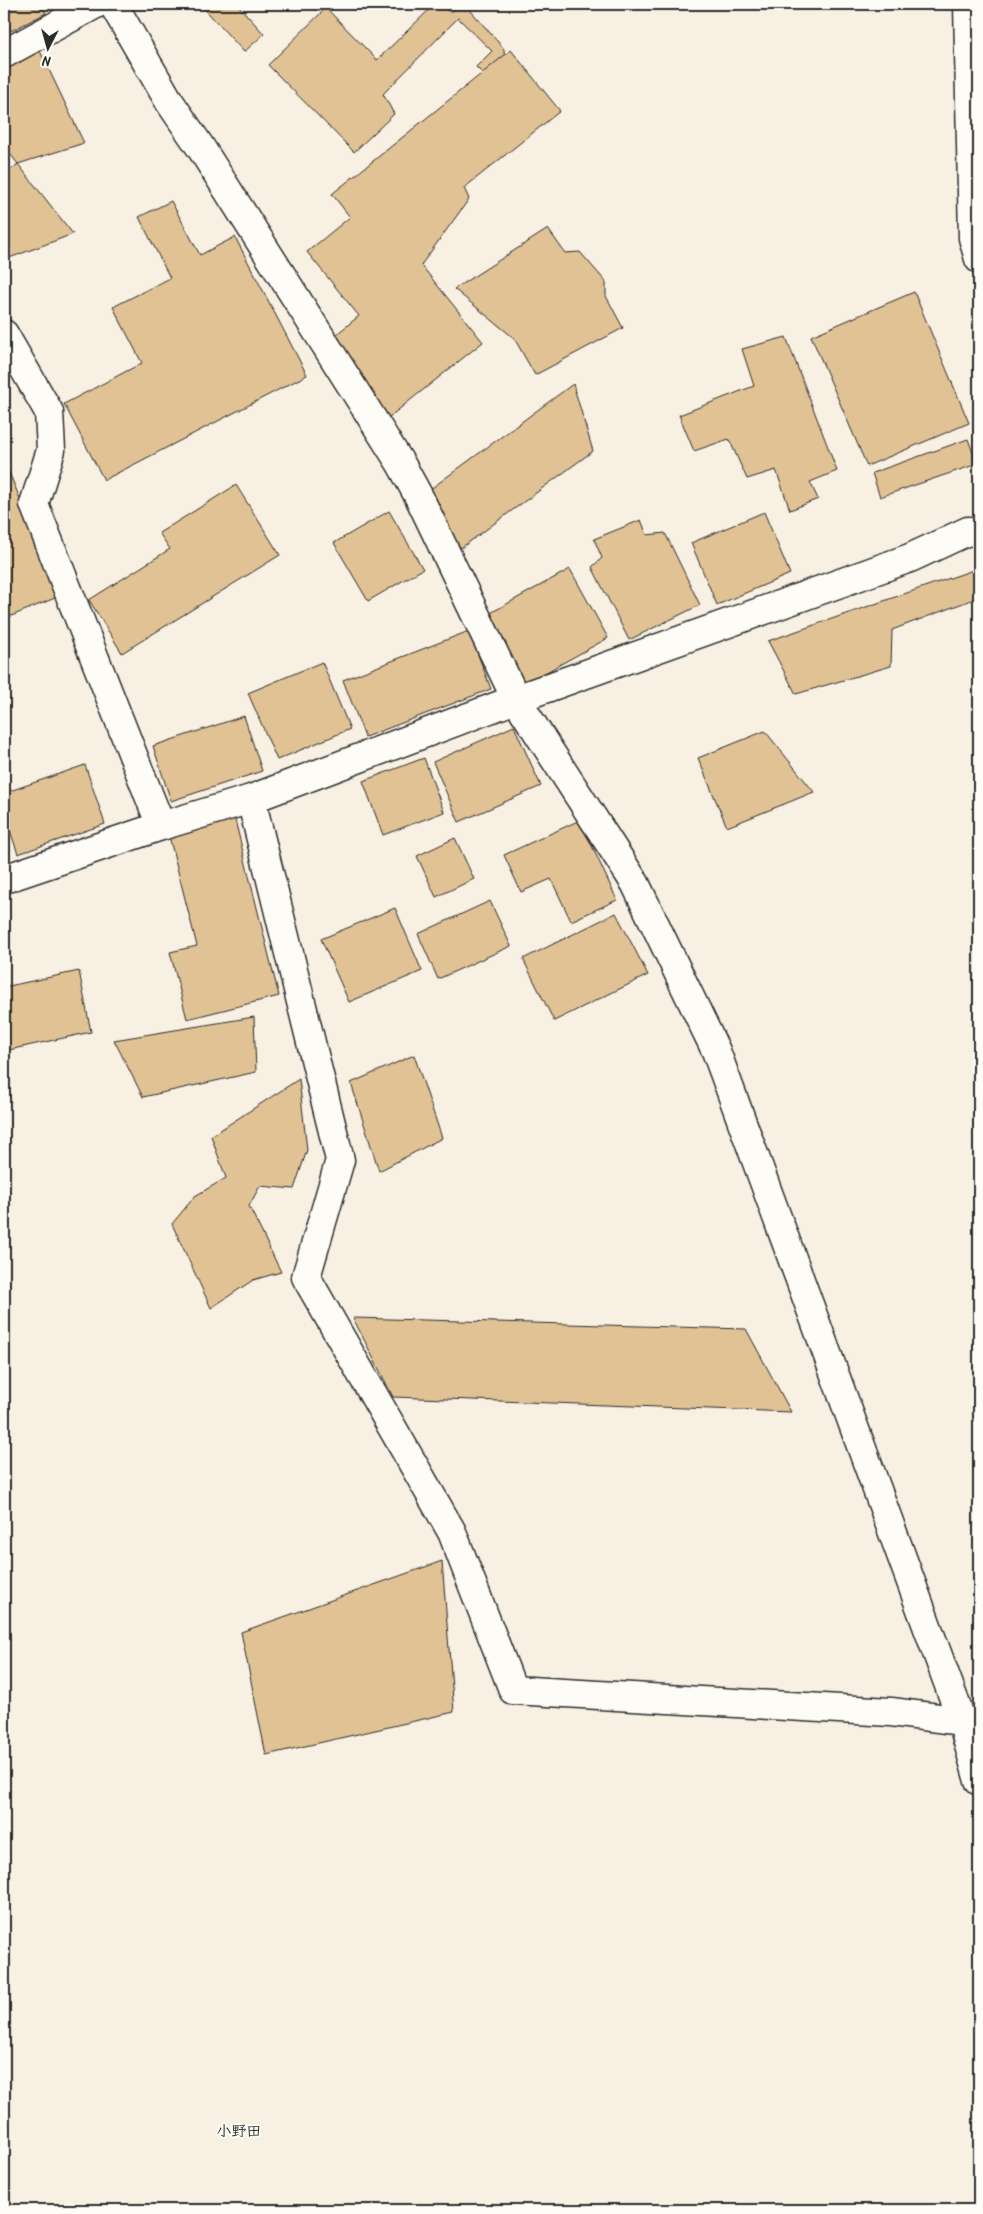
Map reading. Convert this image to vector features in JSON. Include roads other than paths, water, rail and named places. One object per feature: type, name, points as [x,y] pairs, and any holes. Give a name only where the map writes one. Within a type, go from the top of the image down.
[{"type":"street","points":[[4,54],[96,4]]},
{"type":"street","points":[[113,4],[169,101],[201,148],[401,464],[419,497],[516,699],[634,883],[716,1051],[962,1721],[979,1781]]},
{"type":"street","points":[[968,4],[973,238],[979,259]]},
{"type":"street","points":[[4,334],[49,412],[51,450],[34,504],[161,826]]},
{"type":"street","points":[[4,879],[161,826],[251,799],[516,699],[910,558],[968,531],[979,532]]},
{"type":"street","points":[[251,799],[340,1160],[306,1278],[452,1532],[513,1690],[891,1712],[962,1721]]},
{"type":"district","name":"小野田","points":[[239,2132]]}]
